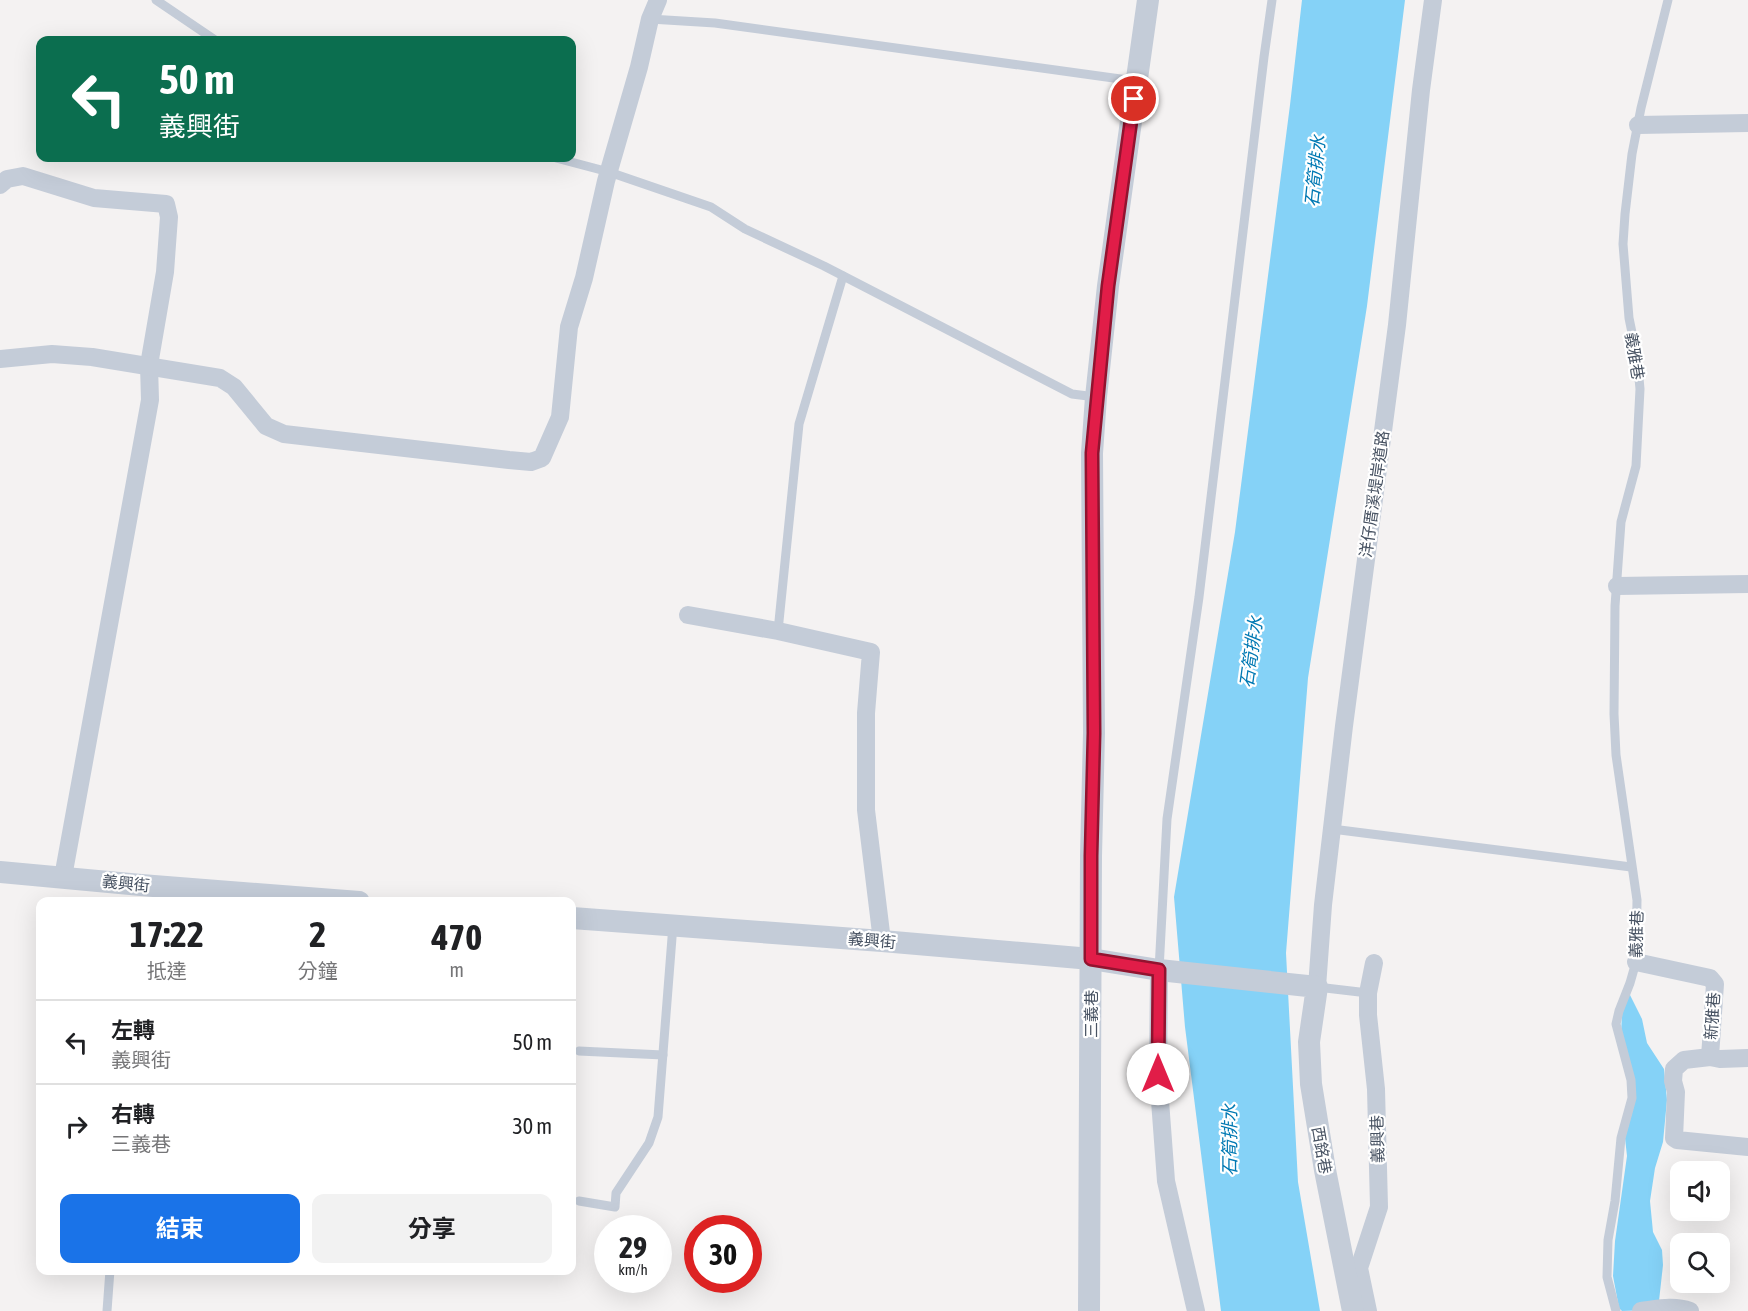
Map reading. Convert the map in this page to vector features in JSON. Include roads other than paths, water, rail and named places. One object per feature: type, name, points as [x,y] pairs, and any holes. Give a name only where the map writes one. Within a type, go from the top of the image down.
[{"type":"street","points":[[0,359],[52,354],[92,357],[220,378],[234,387],[266,426],[284,434],[509,460],[531,462],[542,458],[560,417],[569,327],[584,278],[609,172],[650,19],[658,0]]},
{"type":"street","name":"三義巷","points":[[1089,1311],[1091,856],[1094,733],[1092,453],[1108,286],[1148,0]]},
{"type":"street","name":"洋仔厝溪堤岸道路","points":[[1317,987],[1323,905],[1344,726],[1397,325],[1420,90],[1433,0]]},
{"type":"street","points":[[1638,125],[1748,123]]},
{"type":"street","points":[[0,185],[7,179],[24,176],[94,198],[166,204],[169,217],[165,272],[150,365],[150,400],[63,877]]},
{"type":"street","points":[[1617,586],[1748,584]]},
{"type":"street","points":[[688,615],[871,652],[866,713],[866,810],[882,941]]},
{"type":"street","name":"義興街","points":[[0,872],[63,877],[141,889],[257,897]]},
{"type":"street","name":"義興街","points":[[576,918],[1091,959],[1317,987]]},
{"type":"street","name":"新雅巷","points":[[1636,962],[1713,980],[1715,984],[1710,1057],[1748,1058]]},
{"type":"street","name":"義興巷","points":[[1368,1311],[1359,1268],[1379,1207],[1376,1089],[1368,1015],[1368,993],[1374,963]]},
{"type":"street","points":[[1166,970],[1158,1074],[1166,1181],[1196,1311]]},
{"type":"street","name":"西銘巷","points":[[1317,987],[1309,1042],[1311,1084],[1325,1170],[1353,1311]]},
{"type":"street","points":[[1710,1057],[1683,1060],[1674,1069],[1673,1081],[1676,1092],[1674,1138],[1748,1147]]},
{"type":"street","points":[[1641,1311],[1670,1307],[1690,1311]]},
{"type":"lane","points":[[156,0],[209,36]]},
{"type":"lane","points":[[1166,970],[1167,819],[1199,597],[1272,0]]},
{"type":"lane","name":"義雅巷","points":[[1616,1311],[1607,1277],[1608,1240],[1615,1201],[1621,1138],[1632,1098],[1631,1080],[1616,1024],[1636,962],[1637,900],[1616,755],[1614,650],[1621,522],[1636,466],[1640,389],[1637,357],[1629,318],[1623,244],[1624,214],[1638,125],[1668,0]]},
{"type":"lane","points":[[650,19],[715,23],[1137,81]]},
{"type":"lane","points":[[571,162],[609,172],[711,207],[745,229],[843,276],[1072,394],[1096,397]]},
{"type":"lane","points":[[778,632],[799,424],[843,276]]},
{"type":"lane","points":[[1332,829],[1631,867]]},
{"type":"lane","points":[[579,1201],[615,1207],[616,1194],[649,1143],[658,1117],[673,925]]},
{"type":"lane","points":[[1317,987],[1368,993]]},
{"type":"lane","points":[[579,1051],[663,1055]]},
{"type":"lane","points":[[106,1311],[110,1275]]},
{"type":"water","name":"石筍排水","points":[[1302,0],[1405,0],[1367,306],[1308,678],[1286,953],[1298,1182],[1320,1311],[1221,1311],[1185,1027],[1174,897],[1235,532]]},
{"type":"water","points":[[1629,993],[1642,1019],[1647,1043],[1664,1069],[1667,1100],[1663,1142],[1655,1168],[1650,1201],[1653,1232],[1662,1250],[1663,1265],[1659,1301],[1651,1310],[1622,1311],[1619,1308],[1613,1276],[1615,1241],[1627,1156],[1625,1138],[1633,1109],[1621,1036],[1622,1012]]}]
